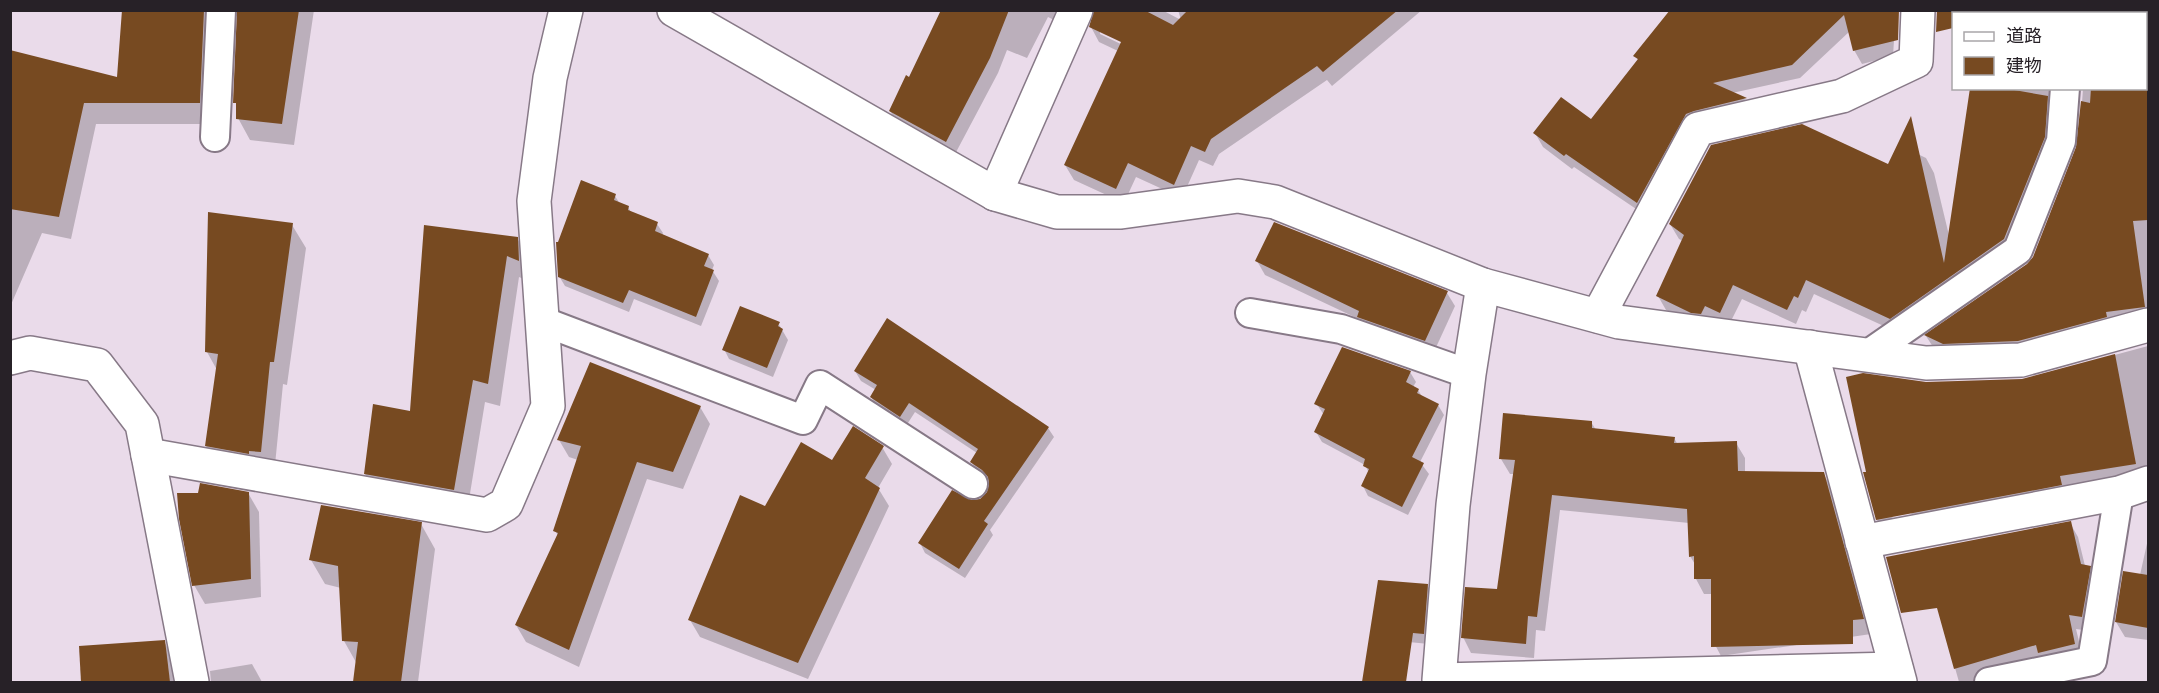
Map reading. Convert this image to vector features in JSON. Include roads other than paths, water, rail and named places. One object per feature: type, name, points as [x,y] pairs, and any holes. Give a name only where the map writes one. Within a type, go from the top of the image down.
[{"type":"street","points":[[148,455],[487,515],[506,504],[548,406],[534,201],[550,78],[566,10]]},
{"type":"street","points":[[674,10],[995,194],[1057,212],[1121,212],[1238,196],[1275,202],[1484,285],[1619,322],[1926,363],[2021,360],[2148,325]]},
{"type":"street","points":[[995,194],[1076,10]]},
{"type":"street","points":[[1598,316],[1698,129],[1842,96],[1916,61],[1918,10]]},
{"type":"street","points":[[1484,285],[1469,374],[1453,505],[1439,680],[1898,676],[1810,347]]},
{"type":"street","points":[[10,358],[30,353],[97,365],[142,424],[192,682]]},
{"type":"street","points":[[1862,542],[2134,488]]},
{"type":"lane","points":[[215,137],[221,10]]},
{"type":"lane","points":[[1867,355],[2018,250],[2061,141],[2065,90]]},
{"type":"lane","points":[[1250,313],[1341,329],[1469,374]]},
{"type":"lane","points":[[542,321],[803,420],[820,385],[973,484]]},
{"type":"lane","points":[[1989,682],[2092,662],[2134,488]]}]
